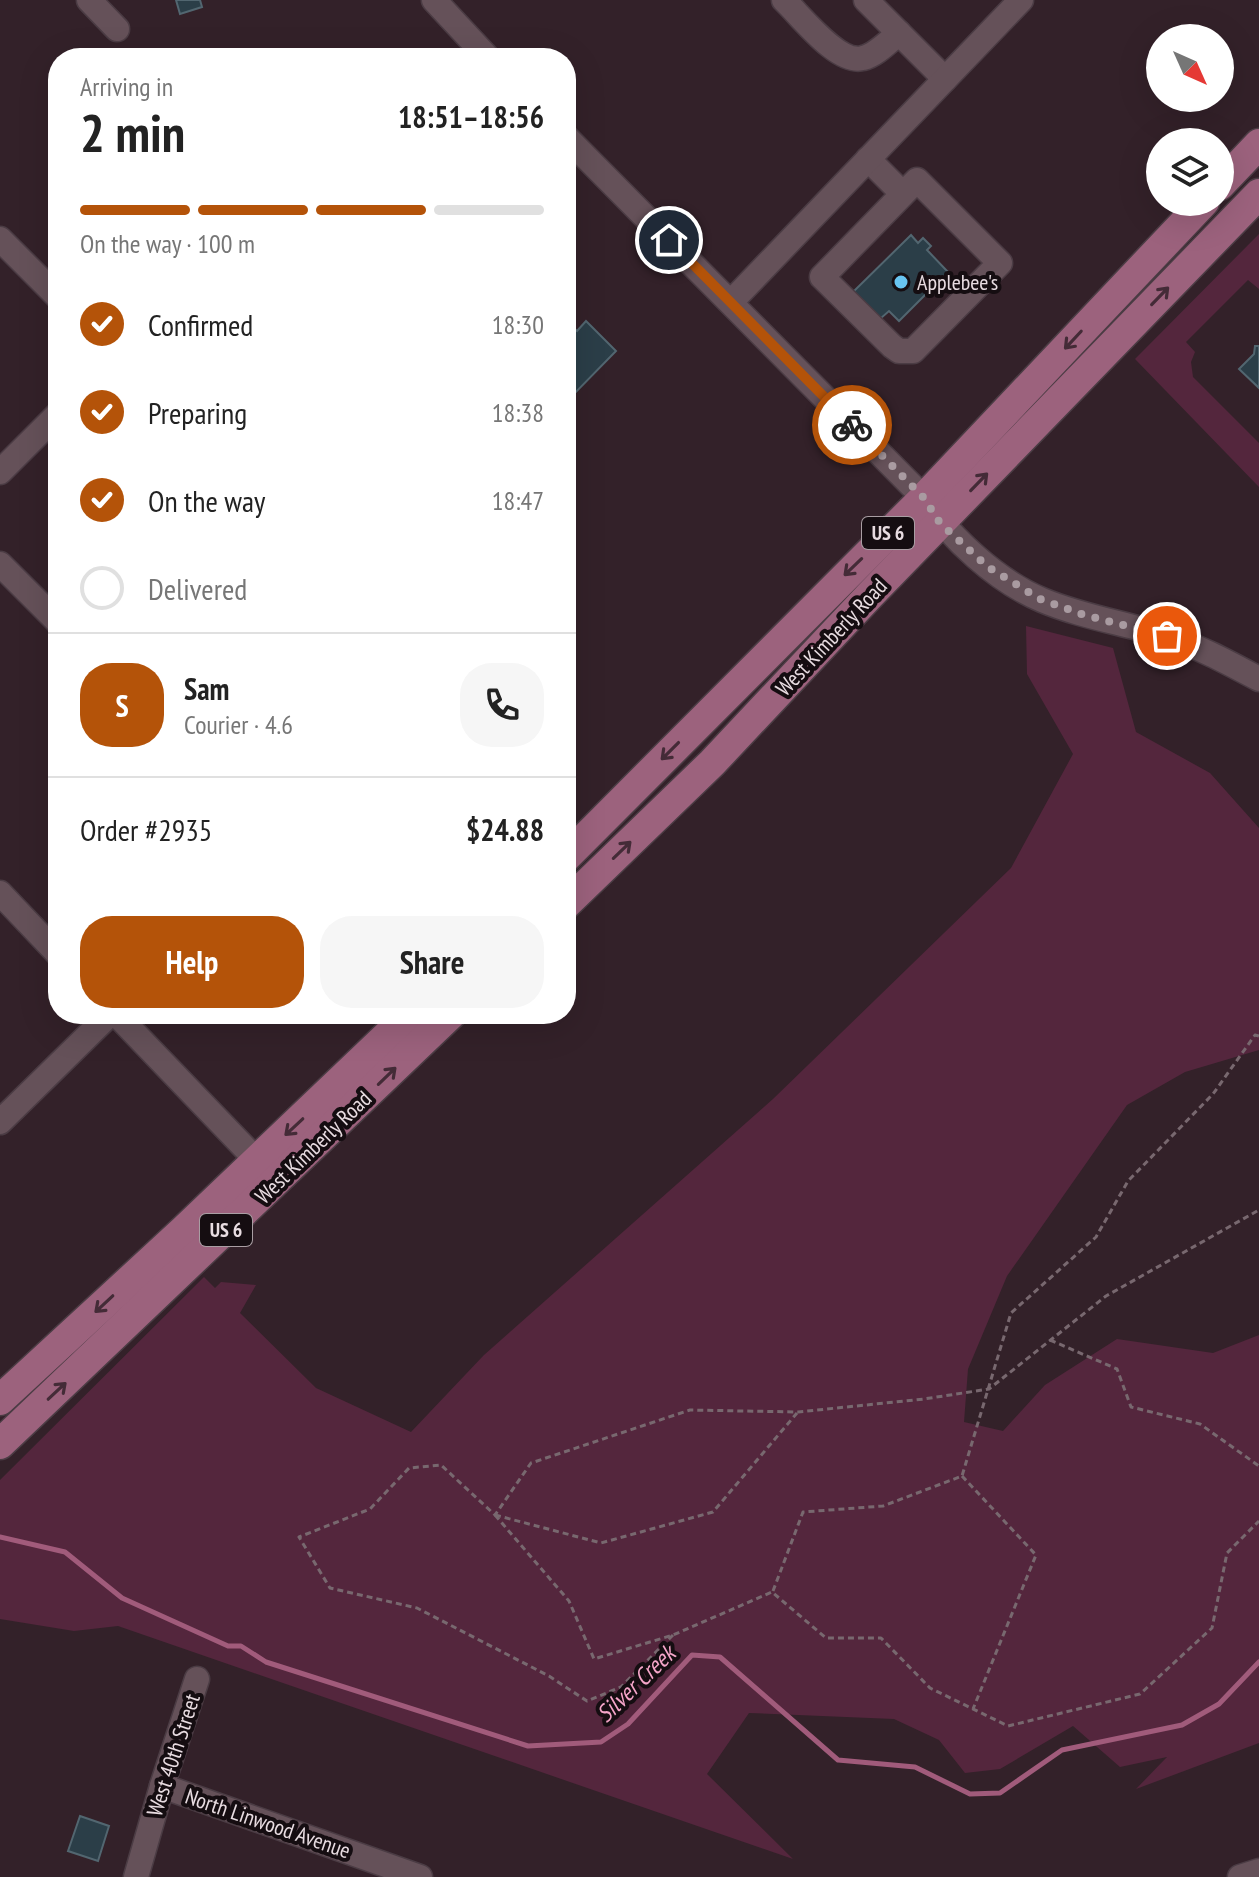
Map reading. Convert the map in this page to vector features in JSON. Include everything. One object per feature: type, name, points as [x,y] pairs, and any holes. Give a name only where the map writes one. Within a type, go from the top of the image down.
[{"type":"main road","points":[[1234,170],[1259,144]]},
{"type":"main road","name":"West Kimberly Road","points":[[576,848],[1259,194]]},
{"type":"main road","name":"West Kimberly Road","points":[[576,894],[712,763],[1192,216]]},
{"type":"main road","name":"West Kimberly Road","points":[[0,1444],[267,1171],[401,1024]]},
{"type":"main road","name":"West Kimberly Road","points":[[0,1400],[439,1024]]},
{"type":"street","points":[[89,0],[117,29]]},
{"type":"street","points":[[434,0],[471,48]]},
{"type":"street","points":[[784,0],[848,59],[863,58],[873,53],[899,33]]},
{"type":"street","points":[[866,0],[945,79]]},
{"type":"street","points":[[731,302],[1021,0]]},
{"type":"street","points":[[576,147],[988,567],[1040,599],[1084,615],[1167,636],[1259,679]]},
{"type":"street","points":[[868,159],[903,194]]},
{"type":"street","points":[[917,180],[1000,263],[913,351],[906,352],[892,346],[822,277],[903,194],[917,180]]},
{"type":"street","points":[[0,239],[48,287]]},
{"type":"street","points":[[0,472],[48,424]]},
{"type":"street","points":[[0,564],[48,612]]},
{"type":"street","points":[[0,893],[48,943]]},
{"type":"street","points":[[0,1122],[103,1024]]},
{"type":"street","points":[[123,1024],[267,1171]]},
{"type":"street","name":"West 40th Street","points":[[136,1877],[197,1679]]},
{"type":"street","name":"North Linwood Avenue","points":[[162,1786],[413,1876]]},
{"type":"street","points":[[1240,1877],[1259,1871]]},
{"type":"path","points":[[962,1476],[1011,1313],[1096,1237],[1128,1181],[1213,1094],[1255,1035],[1259,1036]]},
{"type":"path","points":[[495,1515],[531,1463],[690,1410],[798,1412],[989,1389],[1106,1296],[1259,1210]]},
{"type":"path","points":[[1050,1340],[1117,1369],[1131,1407],[1200,1424],[1259,1466]]},
{"type":"path","points":[[495,1515],[601,1543],[713,1512],[798,1412]]},
{"type":"path","points":[[673,1635],[621,1687],[587,1701],[549,1676],[417,1608],[330,1588],[299,1537],[370,1509],[409,1468],[441,1465],[495,1515],[569,1601],[594,1659],[673,1635],[772,1592],[803,1512],[883,1506],[962,1476]]},
{"type":"path","points":[[962,1476],[1036,1555],[973,1709]]},
{"type":"path","points":[[772,1592],[826,1638],[881,1638],[930,1688],[1008,1726],[1140,1694],[1212,1628],[1227,1553],[1259,1521]]},
{"type":"shaded area","points":[[1259,234],[1259,289],[1248,280],[1186,342],[1195,352],[1191,362],[1193,377],[1259,443],[1259,487],[1135,359]]},
{"type":"shaded area","points":[[1026,626],[1113,648],[1136,732],[1210,773],[1259,828],[1259,1050],[1185,1072],[1127,1105],[1007,1276],[968,1369],[964,1422],[1003,1431],[1045,1385],[1117,1339],[1213,1353],[1259,1335],[1259,1743],[1136,1789],[1167,1757],[1120,1767],[1073,1726],[1000,1769],[965,1773],[939,1740],[894,1719],[749,1713],[707,1774],[793,1859],[118,1626],[74,1631],[0,1619],[0,1480],[204,1277],[215,1288],[221,1282],[256,1285],[240,1313],[316,1388],[411,1432],[484,1355],[773,1099],[1011,868],[1073,754],[1027,674]]},
{"type":"building","points":[[176,0],[200,0],[202,7],[180,14]]},
{"type":"building","name":"Applebee's","points":[[911,235],[918,243],[923,238],[931,246],[927,250],[948,272],[899,321],[889,311],[880,319],[853,292]]},
{"type":"building","points":[[586,321],[616,351],[576,392],[576,330]]},
{"type":"building","points":[[1255,346],[1259,346],[1259,388],[1239,369],[1254,354]]},
{"type":"building","points":[[80,1816],[109,1826],[98,1861],[68,1851]]},
{"type":"waterway","name":"Silver Creek","points":[[0,1537],[65,1552],[122,1598],[228,1646],[241,1646],[266,1662],[528,1746],[601,1742],[628,1724],[692,1655],[720,1657],[838,1760],[915,1767],[970,1794],[1000,1793],[1062,1750],[1182,1725],[1219,1704],[1259,1662]]},
{"type":"way so far","points":[[852,425],[924,498],[940,523],[988,567],[1040,599],[1084,615],[1167,636]]},
{"type":"place","name":"Applebee's","points":[[901,282]]},
{"type":"route","points":[[669,240],[852,425]]}]
